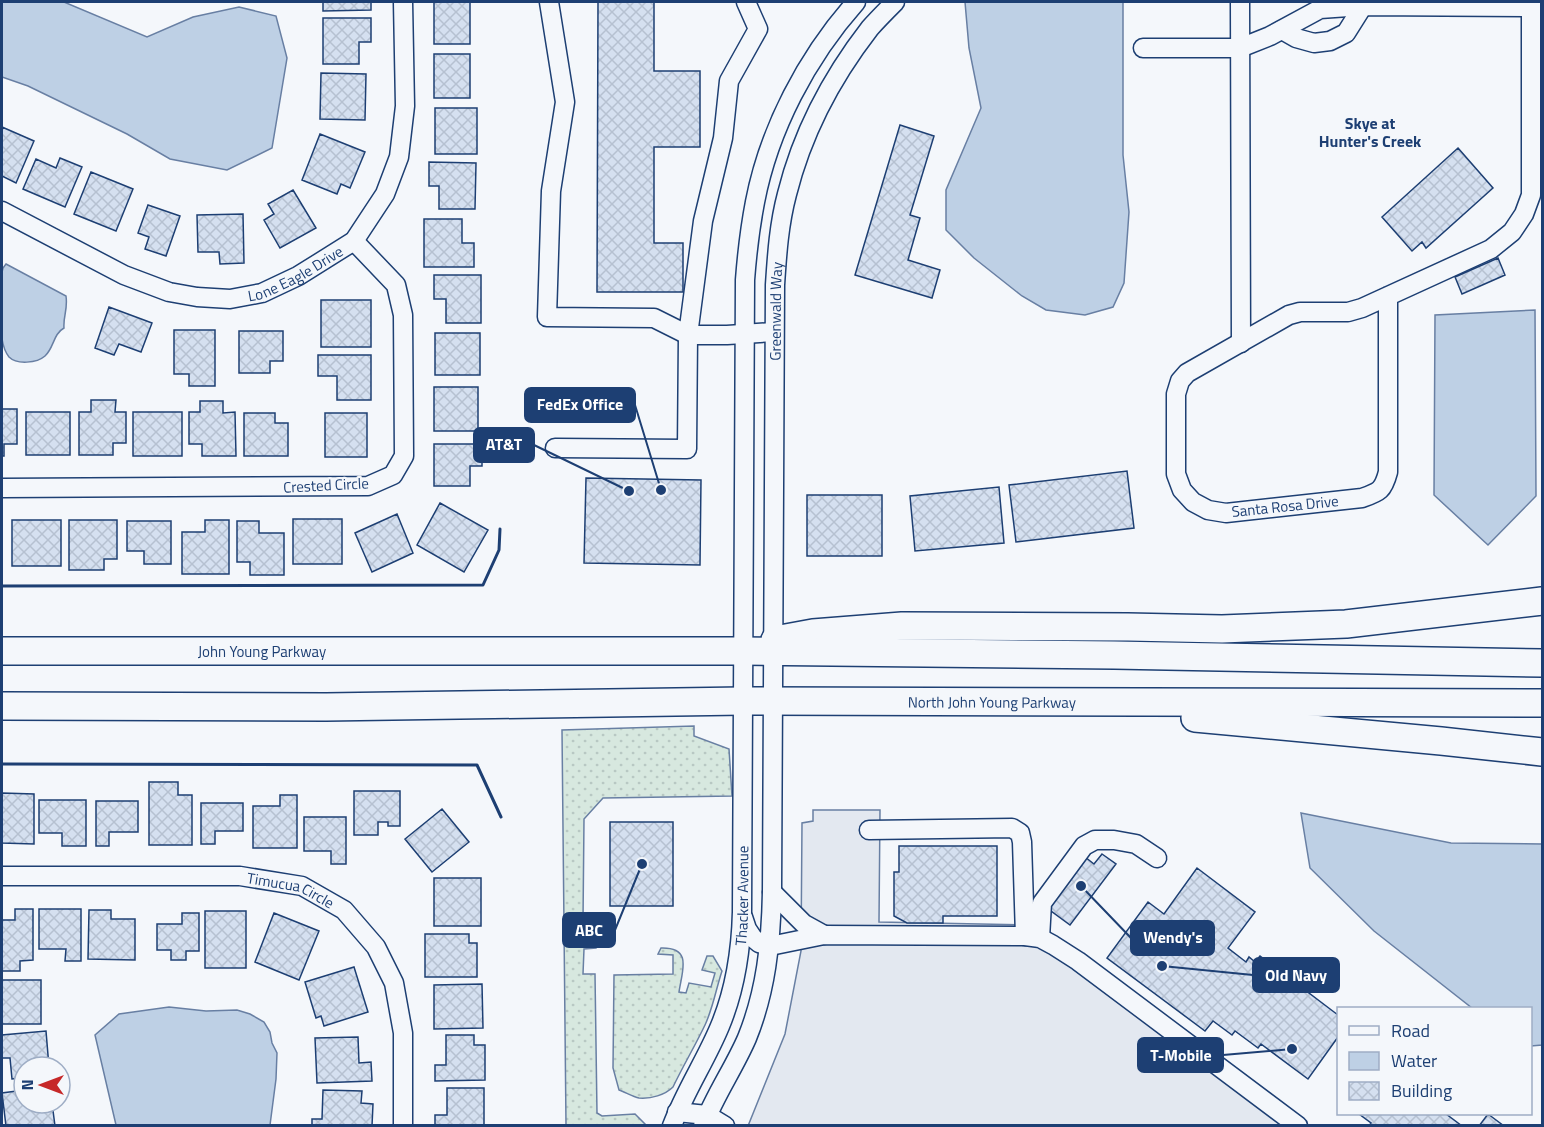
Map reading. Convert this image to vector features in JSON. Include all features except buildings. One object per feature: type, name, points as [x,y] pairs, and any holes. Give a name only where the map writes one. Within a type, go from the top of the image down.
[{"type":"highway","points":[[773,647],[813,633],[902,626],[1222,629],[1346,624],[1542,601]]},
{"type":"highway","points":[[743,651],[773,647],[1542,663]]},
{"type":"highway","name":"John Young Parkway","points":[[2,651],[743,651]]},
{"type":"highway","name":"North John Young Parkway","points":[[2,706],[326,707],[743,701],[1542,703]]},
{"type":"highway","points":[[951,702],[1150,714],[1542,752]]},
{"type":"street","name":"Lone Eagle Drive","points":[[2,211],[124,275],[169,292],[230,299],[262,293],[298,276],[354,240],[385,194],[399,157],[405,106],[403,2]]},
{"type":"street","points":[[549,2],[565,102],[550,191],[547,317],[654,318],[688,334],[774,332]]},
{"type":"street","points":[[555,448],[687,449],[688,334],[703,221],[723,138],[729,81],[758,29],[746,2]]},
{"type":"street","name":"Greenwald Way","points":[[773,647],[774,332],[781,224],[798,158],[814,118],[848,59],[872,26],[895,2]]},
{"type":"street","points":[[1240,2],[1241,343]]},
{"type":"street","points":[[851,3],[872,26]]},
{"type":"street","name":"Greenwald Way","points":[[743,651],[745,280],[755,200],[764,165],[792,96],[851,3]]},
{"type":"street","name":"Santa Rosa Drive","points":[[1312,7],[1531,4],[1532,195],[1524,214],[1512,232],[1491,249],[1388,296],[1362,308],[1348,312],[1300,312],[1289,315],[1187,373],[1180,381],[1176,394],[1176,474],[1182,490],[1193,502],[1208,510],[1226,513],[1362,498],[1377,493],[1385,484],[1388,472],[1388,296]]},
{"type":"street","points":[[1282,30],[1296,38],[1314,43],[1330,41],[1346,33],[1363,6]]},
{"type":"street","points":[[1143,48],[1240,48],[1282,30],[1312,7]]},
{"type":"street","name":"Crested Circle","points":[[2,488],[368,486],[393,475],[404,456],[403,315],[396,285],[354,240]]},
{"type":"street","name":"Thacker Avenue","points":[[705,1120],[746,1039],[765,978],[770,946],[773,647]]},
{"type":"street","name":"Thacker Avenue","points":[[674,1119],[721,1024],[730,998],[741,942],[743,651]]},
{"type":"street","points":[[869,830],[1012,828],[1020,833],[1032,937]]},
{"type":"street","points":[[1032,937],[1042,903],[1084,846],[1095,840],[1114,840],[1136,844],[1157,858]]},
{"type":"street","name":"Timucua Circle","points":[[2,876],[240,876],[302,885],[344,910],[376,947],[394,983],[403,1033],[403,1125]]},
{"type":"street","points":[[772,892],[804,924],[824,935]]},
{"type":"street","points":[[742,912],[747,929],[753,938],[770,946],[824,935],[1032,937],[1053,945],[1078,961],[1298,1125]]},
{"type":"street","points":[[674,1119],[705,1120],[725,1125]]},
{"type":"shaded area","points":[[694,726],[694,736],[729,749],[732,796],[603,798],[584,819],[583,921],[596,940],[596,948],[584,949],[583,974],[595,974],[597,1113],[602,1116],[635,1114],[646,1125],[566,1125],[562,730]]},
{"type":"shaded area","points":[[813,810],[880,810],[879,922],[1033,925],[1307,1126],[748,1126],[785,1034],[801,951],[802,823],[813,821]]},
{"type":"shaded area","points":[[661,948],[671,949],[682,956],[683,969],[679,992],[686,993],[689,983],[711,987],[715,973],[702,970],[707,956],[713,956],[722,971],[708,1019],[673,1087],[658,1096],[639,1098],[619,1090],[613,1068],[614,975],[673,974],[673,955],[658,954]]},
{"type":"water","points":[[2,2],[64,2],[147,37],[193,17],[239,7],[276,16],[287,58],[272,148],[227,170],[170,159],[127,134],[28,86],[2,77]]},
{"type":"water","points":[[965,2],[1123,2],[1123,155],[1129,212],[1124,283],[1113,307],[1085,315],[1046,310],[1022,296],[974,258],[946,230],[946,190],[981,108],[969,48]]},
{"type":"water","points":[[6,264],[66,296],[64,328],[58,334],[48,353],[37,360],[22,362],[13,360],[4,346],[2,339],[2,272]]},
{"type":"water","points":[[1535,310],[1536,496],[1488,545],[1434,495],[1435,315]]},
{"type":"water","points":[[1301,813],[1451,843],[1542,844],[1542,1045],[1532,1046],[1532,1007],[1471,1007],[1374,931],[1310,868]]},
{"type":"water","points":[[169,1007],[206,1011],[237,1010],[264,1022],[277,1053],[270,1125],[116,1125],[95,1035],[119,1014]]},
{"type":"wall","points":[[2,586],[483,585],[499,550],[500,529]]},
{"type":"wall","points":[[2,764],[477,765],[501,817]]},
{"type":"place","name":"FedEx Office","points":[[661,490]]},
{"type":"place","name":"AT&T","points":[[629,491]]},
{"type":"place","name":"ABC","points":[[642,864]]},
{"type":"place","name":"Wendy's","points":[[1081,886]]},
{"type":"place","name":"Old Navy","points":[[1162,966]]},
{"type":"place","name":"T-Mobile","points":[[1292,1049]]},
{"type":"district","name":"Skye at Hunter's Creek","points":[[1370,132]]}]
